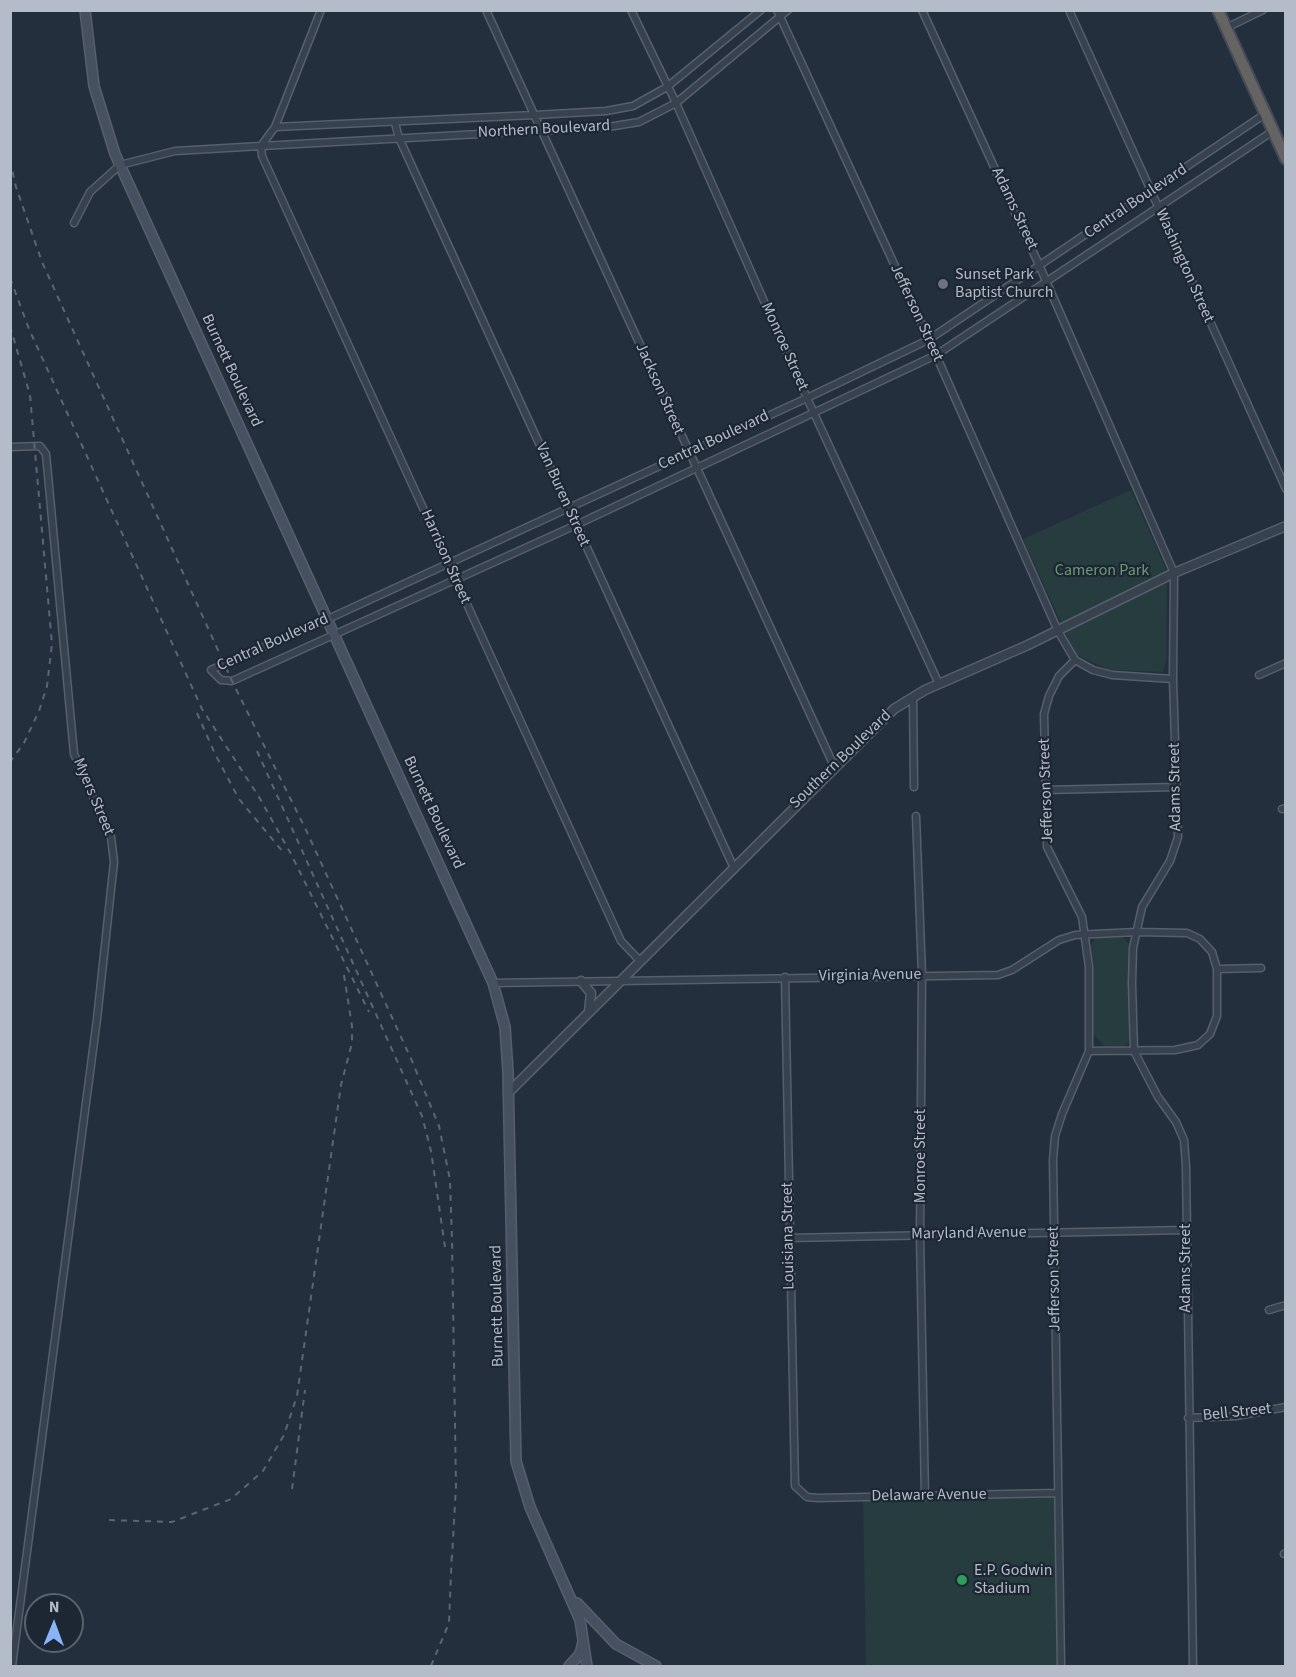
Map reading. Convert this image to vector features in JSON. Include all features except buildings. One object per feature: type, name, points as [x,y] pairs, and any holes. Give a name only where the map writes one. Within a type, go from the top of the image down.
[{"type":"highway","points":[[1218,10],[1273,131],[1282,140],[1286,159]]},
{"type":"main road","name":"Burnett Boulevard","points":[[85,10],[94,86],[106,129],[120,165],[493,983],[505,1027],[516,1461],[530,1507],[571,1596],[585,1637],[587,1666]]},
{"type":"main road","points":[[571,1596],[616,1644],[656,1666]]},
{"type":"main road","points":[[568,1666],[580,1654],[585,1637]]},
{"type":"street","points":[[261,146],[275,127],[321,10]]},
{"type":"street","name":"Jackson Street","points":[[486,10],[695,470],[834,766]]},
{"type":"street","name":"Monroe Street","points":[[631,10],[676,103],[807,398],[939,684]]},
{"type":"street","name":"Northern Boulevard","points":[[275,127],[395,123],[619,109],[644,101],[667,87],[761,10]]},
{"type":"street","name":"Jefferson Street","points":[[777,10],[936,355],[1058,631],[1075,660],[1059,676],[1049,696],[1044,714],[1047,848],[1082,917],[1089,967],[1089,1051],[1055,1136],[1054,1233],[1060,1666]]},
{"type":"street","name":"Northern Boulevard","points":[[120,165],[175,151],[542,131],[633,123],[650,118],[676,103],[788,10]]},
{"type":"street","name":"Adams Street","points":[[922,10],[1040,267],[1174,573],[1173,678],[1178,837],[1170,861],[1142,907],[1136,932],[1132,983],[1134,1051],[1184,1140],[1193,1666]]},
{"type":"street","name":"Washington Street","points":[[1069,10],[1286,489]]},
{"type":"street","points":[[1226,28],[1263,10]]},
{"type":"street","name":"Central Boulevard","points":[[1265,114],[928,340],[328,619],[211,670],[221,680],[232,681],[695,470],[936,355],[1273,131]]},
{"type":"street","name":"Van Buren Street","points":[[395,123],[399,138],[733,866]]},
{"type":"street","name":"Harrison Street","points":[[261,146],[262,156],[621,941],[640,961]]},
{"type":"street","points":[[74,223],[86,197],[120,165]]},
{"type":"street","name":"Myers Street","points":[[10,447],[40,446],[46,454],[74,754],[107,828],[113,848],[110,914],[11,1658]]},
{"type":"street","name":"Southern Boulevard","points":[[508,1093],[884,716],[913,697],[939,684],[1058,631],[1174,573],[1286,526]]},
{"type":"street","points":[[1075,660],[1093,670],[1112,675],[1173,678]]},
{"type":"street","points":[[1259,675],[1286,663]]},
{"type":"street","points":[[913,697],[914,787]]},
{"type":"street","points":[[1045,790],[1176,787]]},
{"type":"street","name":"Monroe Street","points":[[916,816],[922,975],[920,1236],[925,1497]]},
{"type":"street","name":"Virginia Avenue","points":[[493,983],[998,975],[1012,970],[1059,940],[1085,935],[1136,932],[1187,933],[1200,939],[1212,952],[1217,969],[1217,1016],[1210,1034],[1198,1045],[1175,1050],[1089,1051]]},
{"type":"street","points":[[1217,969],[1260,968]]},
{"type":"street","name":"Louisiana Street","points":[[785,977],[793,1478],[801,1493]]},
{"type":"street","points":[[582,981],[592,999],[589,1011]]},
{"type":"street","name":"Maryland Avenue","points":[[789,1238],[1185,1230]]},
{"type":"street","points":[[1269,1310],[1286,1305]]},
{"type":"street","name":"Bell Street","points":[[1188,1418],[1236,1416],[1286,1407]]},
{"type":"street","name":"Delaware Avenue","points":[[801,1493],[818,1498],[1058,1493]]},
{"type":"street","points":[[11,1658],[12,1666]]},
{"type":"street","points":[[11,1658],[18,1666]]},
{"type":"green space","name":"Cameron Park","points":[[1131,490],[1167,571],[1166,661],[1163,672],[1109,670],[1075,654],[1023,539]]},
{"type":"green space","points":[[1120,935],[1129,944],[1132,1038],[1125,1046],[1106,1047],[1093,1034],[1090,946],[1098,936]]},
{"type":"green space","name":"E.P. Godwin Stadium","points":[[1057,1493],[1061,1666],[866,1666],[863,1498]]},
{"type":"railway","points":[[10,160],[16,187],[42,262],[232,681],[306,830],[412,1061],[439,1126],[450,1180],[452,1240],[456,1486],[452,1558]]},
{"type":"railway","points":[[10,278],[29,329],[202,709],[259,797],[291,854],[369,1012]]},
{"type":"railway","points":[[10,326],[30,395],[52,644],[47,686],[39,711],[24,743],[10,762]]},
{"type":"railway","points":[[197,713],[215,754],[239,799],[283,852]]},
{"type":"railway","points":[[257,751],[422,1116],[431,1151],[445,1247]]},
{"type":"railway","points":[[109,1520],[172,1522],[231,1499],[263,1471],[284,1435],[297,1396],[341,1085],[352,1043],[352,1026],[344,975]]},
{"type":"railway","points":[[292,1489],[305,1390]]},
{"type":"railway","points":[[431,1666],[449,1623],[452,1550]]},
{"type":"place","name":"Sunset Park Baptist Church","points":[[943,284]]},
{"type":"place","name":"E.P. Godwin Stadium","points":[[962,1580]]}]
